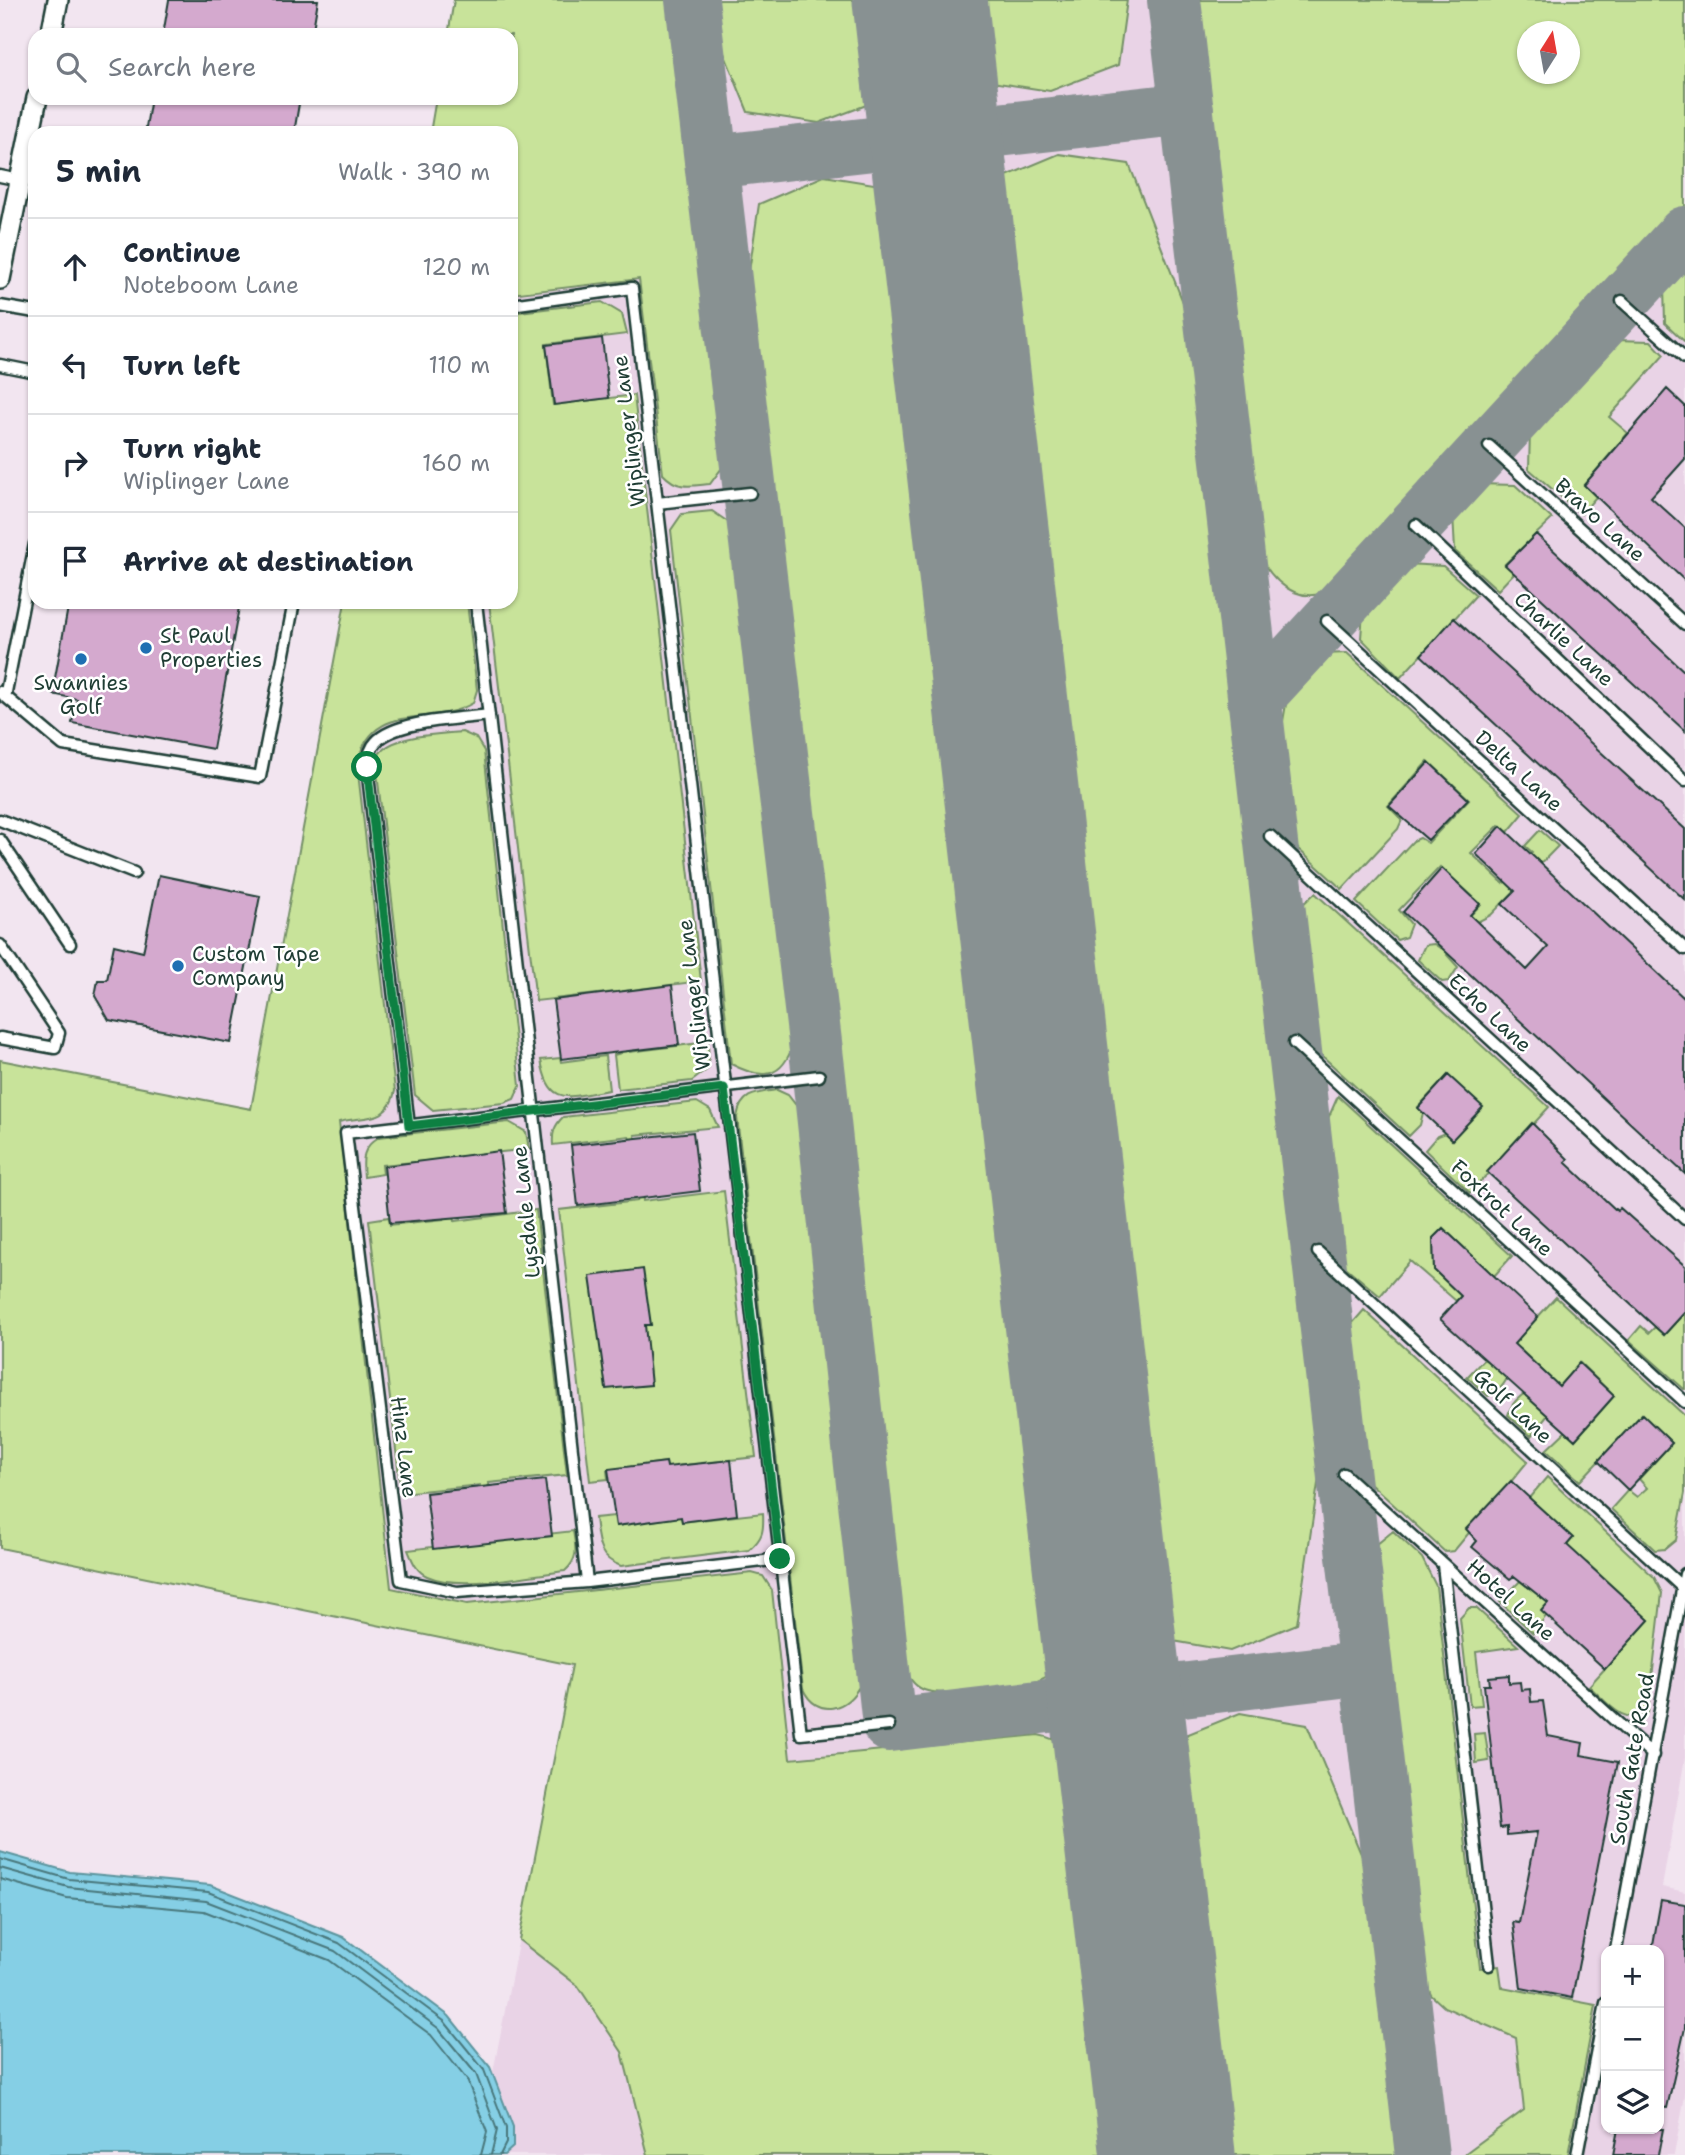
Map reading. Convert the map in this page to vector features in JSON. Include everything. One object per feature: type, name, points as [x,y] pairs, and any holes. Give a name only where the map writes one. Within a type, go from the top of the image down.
[{"type":"street","points":[[52,28],[58,0]]},
{"type":"street","points":[[0,279],[10,178],[35,105]]},
{"type":"lane","name":"Wiplinger Lane","points":[[518,304],[632,288],[801,1734],[889,1725]]},
{"type":"lane","points":[[1622,301],[1685,358]]},
{"type":"lane","points":[[0,306],[28,311]]},
{"type":"lane","points":[[0,365],[28,371]]},
{"type":"lane","name":"Bravo Lane","points":[[1489,446],[1685,624]]},
{"type":"lane","points":[[657,503],[750,493]]},
{"type":"lane","name":"Charlie Lane","points":[[1416,525],[1685,781]]},
{"type":"lane","points":[[28,577],[3,694],[62,745],[260,777],[293,609]]},
{"type":"lane","name":"Lysdale Lane","points":[[477,609],[587,1583]]},
{"type":"lane","name":"Delta Lane","points":[[1327,621],[1685,949]]},
{"type":"lane","points":[[489,715],[398,728],[375,742],[369,752],[367,767],[409,1126],[819,1076]]},
{"type":"lane","points":[[0,820],[134,873]]},
{"type":"lane","name":"Echo Lane","points":[[1270,836],[1685,1219]]},
{"type":"lane","points":[[0,840],[71,944]]},
{"type":"lane","points":[[0,946],[59,1033],[55,1048],[0,1038]]},
{"type":"lane","name":"Foxtrot Lane","points":[[1294,1043],[1685,1402]]},
{"type":"lane","name":"Hinz Lane","points":[[409,1126],[346,1133],[401,1580],[457,1592],[587,1583]]},
{"type":"lane","name":"Golf Lane","points":[[1318,1252],[1682,1588]]},
{"type":"lane","name":"Hotel Lane","points":[[1343,1474],[1653,1755]]},
{"type":"lane","points":[[587,1583],[780,1559]]},
{"type":"lane","points":[[1443,1564],[1489,1965]]},
{"type":"lane","name":"South Gate Road","points":[[1617,1945],[1685,1574]]},
{"type":"lane","points":[[1577,2155],[1605,2008]]},
{"type":"shaded area","points":[[455,0],[1685,0],[1685,1758],[1662,1887],[1685,1892],[1685,2096],[1674,2155],[477,2155],[572,1665],[0,1548],[0,1060],[251,1109],[344,609],[518,609],[518,126],[511,126],[511,105],[518,105],[518,28],[500,28]]},
{"type":"green space","points":[[454,0],[671,0],[724,465],[710,484],[679,485],[663,474],[639,279],[518,293],[518,126],[431,126],[435,105],[518,105],[518,28],[449,28]]},
{"type":"green space","points":[[710,0],[873,0],[885,98],[819,123],[748,112],[722,48]]},
{"type":"green space","points":[[969,0],[1127,0],[1118,65],[1050,91],[978,80]]},
{"type":"green space","points":[[1198,0],[1685,0],[1685,208],[1334,586],[1314,595],[1304,595],[1286,587],[1264,564]]},
{"type":"green space","points":[[1059,154],[1129,164],[1184,305],[1319,1477],[1297,1624],[1230,1651],[1162,1639],[1156,1633],[990,183]]},
{"type":"green space","points":[[824,176],[893,187],[1062,1630],[1061,1646],[1052,1672],[1029,1684],[990,1691],[950,1693],[924,1690],[913,1682],[901,1661],[745,299],[759,204]]},
{"type":"green space","points":[[1685,263],[1685,342],[1665,323],[1664,286]]},
{"type":"green space","points":[[602,302],[622,314],[627,334],[546,344],[553,405],[634,395],[701,981],[623,991],[630,1052],[708,1042],[709,1068],[692,1081],[618,1089],[614,1055],[621,1053],[614,992],[536,1001],[490,609],[518,609],[518,312]]},
{"type":"green space","points":[[1615,340],[1651,341],[1664,355],[1609,417],[1628,433],[1584,485],[1596,497],[1581,514],[1529,469],[1530,431]]},
{"type":"green space","points":[[1479,484],[1515,485],[1552,519],[1505,564],[1514,573],[1498,590],[1455,551],[1453,513]]},
{"type":"green space","points":[[712,511],[731,524],[791,1050],[780,1068],[766,1074],[749,1072],[731,1064],[671,530],[682,514]]},
{"type":"green space","points":[[1406,564],[1443,566],[1476,595],[1400,678],[1361,638],[1363,612]]},
{"type":"green space","points":[[344,609],[468,609],[477,690],[473,703],[456,710],[389,723],[376,730],[365,743],[357,764],[395,1091],[392,1102],[381,1113],[339,1122],[391,1588],[467,1604],[752,1573],[763,1576],[772,1590],[790,1759],[1038,1735],[1061,1744],[1080,1777],[1123,2155],[648,2155],[622,2052],[578,1986],[519,1940],[572,1665],[0,1548],[0,1060],[251,1109]]},
{"type":"green space","points":[[1347,653],[1523,814],[1508,832],[1499,825],[1471,853],[1503,883],[1532,852],[1525,846],[1540,830],[1558,846],[1491,915],[1477,922],[1447,955],[1458,967],[1449,981],[1442,982],[1418,960],[1425,945],[1434,944],[1440,948],[1481,904],[1440,867],[1399,910],[1411,924],[1406,937],[1397,940],[1356,902],[1413,841],[1420,838],[1428,843],[1469,799],[1428,761],[1388,806],[1402,820],[1398,829],[1342,889],[1296,847],[1282,727],[1286,704],[1323,654]]},
{"type":"green space","points":[[462,732],[476,738],[484,751],[520,1086],[514,1099],[504,1103],[433,1110],[415,1095],[377,762],[384,749],[403,740]]},
{"type":"green space","points":[[1315,893],[1549,1107],[1470,1193],[1425,1150],[1437,1136],[1445,1133],[1448,1075],[1418,1107],[1423,1113],[1420,1125],[1409,1136],[1318,1052],[1301,906]]},
{"type":"green space","points":[[605,1056],[609,1090],[572,1096],[556,1093],[545,1076],[541,1060],[560,1058],[561,1062]]},
{"type":"green space","points":[[777,1090],[788,1095],[798,1108],[862,1661],[862,1680],[855,1693],[841,1705],[832,1708],[816,1705],[803,1689],[737,1117],[746,1099]]},
{"type":"green space","points":[[1338,1096],[1512,1256],[1494,1276],[1443,1228],[1433,1238],[1434,1270],[1461,1296],[1456,1301],[1410,1261],[1380,1296],[1342,1264],[1327,1121]]},
{"type":"green space","points":[[697,1102],[710,1110],[718,1127],[635,1135],[643,1201],[724,1191],[756,1457],[676,1466],[682,1522],[763,1513],[763,1529],[760,1538],[749,1550],[621,1566],[613,1563],[603,1553],[598,1541],[595,1518],[614,1516],[616,1526],[673,1518],[666,1462],[607,1470],[608,1479],[590,1481],[559,1210],[637,1201],[629,1136],[553,1145],[553,1133],[563,1117]]},
{"type":"green space","points":[[509,1122],[526,1132],[529,1149],[447,1158],[455,1221],[536,1210],[567,1475],[489,1483],[495,1540],[573,1531],[575,1553],[573,1562],[565,1571],[476,1582],[441,1580],[420,1571],[408,1550],[487,1540],[480,1485],[401,1493],[369,1220],[389,1217],[390,1225],[443,1219],[436,1160],[382,1165],[383,1174],[364,1177],[363,1159],[366,1149],[379,1137]]},
{"type":"green space","points":[[1556,1297],[1685,1416],[1685,1493],[1676,1540],[1665,1549],[1655,1550],[1611,1509],[1628,1490],[1637,1497],[1647,1488],[1639,1479],[1672,1443],[1642,1415],[1580,1481],[1546,1450],[1566,1431],[1575,1440],[1614,1396],[1580,1363],[1540,1407],[1548,1415],[1531,1436],[1508,1415],[1520,1397],[1551,1379],[1521,1350],[1500,1389],[1488,1396],[1467,1377],[1484,1359],[1493,1366]]},
{"type":"green space","points":[[1364,1310],[1528,1461],[1454,1551],[1445,1552],[1370,1483],[1350,1326]]},
{"type":"green space","points":[[1685,1312],[1684,1389],[1629,1340],[1641,1326],[1649,1333],[1655,1327],[1664,1335]]},
{"type":"green space","points":[[1547,1477],[1654,1577],[1662,1593],[1648,1713],[1639,1717],[1623,1715],[1616,1711],[1589,1686],[1649,1620],[1587,1563],[1533,1633],[1500,1602],[1520,1581],[1528,1587],[1573,1538],[1529,1498]]},
{"type":"green space","points":[[1393,1531],[1422,1558],[1436,1586],[1480,1968],[1499,1966],[1502,1987],[1596,2005],[1568,2155],[1463,2155],[1524,2110],[1516,2038],[1444,2007],[1431,1995],[1423,1976],[1376,1545]]},
{"type":"green space","points":[[1469,1608],[1476,1608],[1518,1646],[1476,1652],[1482,1705],[1470,1706],[1460,1618]]},
{"type":"green space","points":[[1240,1713],[1307,1725],[1364,1861],[1398,2155],[1217,2155],[1169,1750],[1176,1739]]},
{"type":"green space","points":[[1485,1733],[1489,1761],[1476,1763],[1474,1734]]},
{"type":"water","points":[[0,1852],[70,1872],[210,1885],[343,1937],[449,2016],[490,2067],[513,2127],[513,2147],[504,2155],[0,2155]]},
{"type":"building","points":[[169,0],[318,0],[313,28],[164,28]]},
{"type":"building","points":[[150,105],[299,105],[295,126],[146,126]]},
{"type":"building","points":[[602,338],[609,398],[554,405],[546,345]]},
{"type":"building","points":[[1667,389],[1685,406],[1685,459],[1651,497],[1685,528],[1685,581],[1584,485]]},
{"type":"building","points":[[1536,534],[1685,672],[1685,731],[1505,565]]},
{"type":"building","name":"St Paul Properties","points":[[68,609],[239,609],[213,749],[72,723],[77,699],[52,694]]},
{"type":"building","points":[[1454,618],[1685,829],[1685,900],[1421,655]]},
{"type":"building","points":[[1429,762],[1468,799],[1428,840],[1389,806]]},
{"type":"building","points":[[1501,826],[1685,999],[1685,1174],[1403,912],[1442,868],[1480,904],[1470,915],[1527,970],[1548,947],[1502,904],[1515,891],[1476,854]]},
{"type":"building","name":"Custom Tape Company","points":[[159,875],[260,896],[231,1043],[109,1020],[95,996],[98,980],[107,980],[114,945],[143,952]]},
{"type":"building","points":[[672,985],[679,1045],[561,1059],[553,1000]]},
{"type":"building","points":[[1448,1075],[1483,1107],[1452,1140],[1418,1108]]},
{"type":"building","points":[[1532,1123],[1568,1159],[1565,1162],[1617,1211],[1620,1208],[1685,1266],[1685,1312],[1664,1335],[1487,1172]]},
{"type":"building","points":[[693,1132],[700,1191],[578,1206],[571,1145]]},
{"type":"building","points":[[499,1151],[507,1213],[390,1223],[384,1166]]},
{"type":"building","points":[[1443,1228],[1538,1317],[1514,1344],[1559,1386],[1579,1363],[1614,1396],[1575,1440],[1440,1319],[1461,1296],[1434,1270],[1433,1238]]},
{"type":"building","points":[[643,1269],[651,1325],[645,1325],[651,1385],[606,1389],[590,1276]]},
{"type":"building","points":[[1642,1414],[1672,1443],[1628,1490],[1598,1461]]},
{"type":"building","points":[[731,1460],[737,1515],[682,1522],[681,1517],[616,1526],[608,1469],[666,1462],[667,1467]]},
{"type":"building","points":[[545,1480],[552,1536],[433,1549],[426,1493]]},
{"type":"building","points":[[1511,1481],[1573,1538],[1567,1545],[1649,1620],[1605,1669],[1541,1611],[1548,1603],[1514,1576],[1510,1579],[1472,1547],[1477,1541],[1466,1529]]},
{"type":"building","points":[[1509,1675],[1509,1683],[1520,1682],[1521,1690],[1530,1689],[1531,1702],[1543,1701],[1548,1736],[1583,1743],[1581,1755],[1618,1762],[1572,1998],[1521,1988],[1513,1922],[1519,1923],[1537,1832],[1507,1835],[1507,1827],[1500,1828],[1484,1685],[1490,1685],[1489,1677]]},
{"type":"building","points":[[1661,1900],[1685,1904],[1685,2028],[1667,2108],[1664,2108],[1664,1945],[1653,1945]]},
{"type":"building","points":[[1617,2134],[1662,2134],[1658,2155],[1613,2155]]},
{"type":"taxiway","points":[[692,0],[819,1076],[889,1725],[1366,1668]]},
{"type":"taxiway","points":[[1174,0],[1422,2155]]},
{"type":"taxiway","points":[[711,162],[1187,109]]},
{"type":"taxiway","points":[[1254,701],[1685,233]]},
{"type":"runway","points":[[920,0],[1168,2155]]},
{"type":"place","name":"St Paul Properties","points":[[146,648]]},
{"type":"place","name":"Swannies Golf","points":[[81,659]]},
{"type":"place","name":"Custom Tape Company","points":[[178,966]]},
{"type":"route","points":[[367,767],[409,1126],[724,1088],[780,1559]]}]
